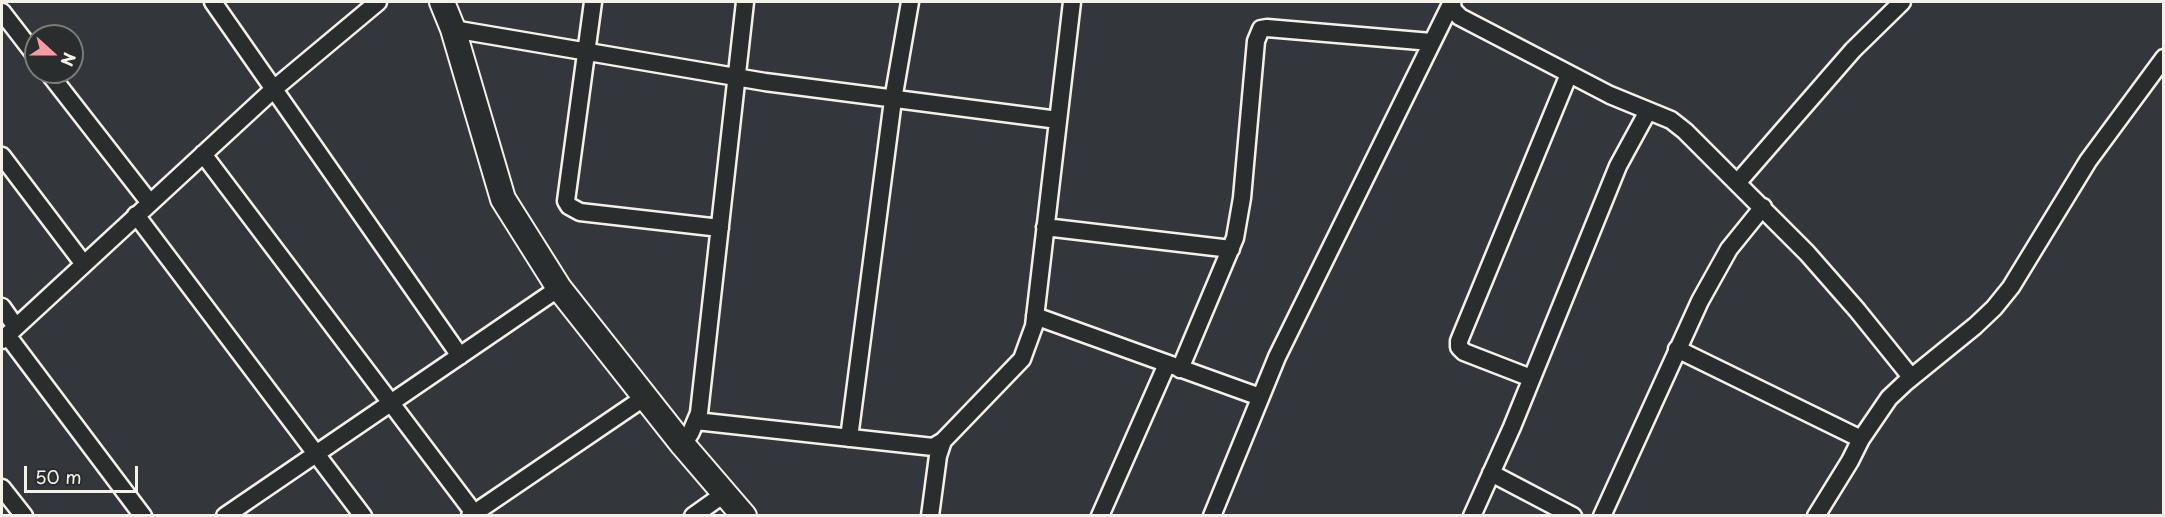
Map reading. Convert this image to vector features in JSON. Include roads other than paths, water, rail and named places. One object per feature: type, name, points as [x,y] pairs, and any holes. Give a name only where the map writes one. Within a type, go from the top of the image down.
[{"type":"street","points":[[213,2],[460,356]]},
{"type":"street","points":[[8,334],[275,88],[378,2]]},
{"type":"street","points":[[442,2],[453,29],[503,200],[559,288],[682,445],[744,516]]},
{"type":"street","points":[[593,2],[566,201],[569,206],[580,212],[720,228]]},
{"type":"street","points":[[682,445],[696,421],[745,2]]},
{"type":"street","points":[[849,438],[893,100],[910,2]]},
{"type":"street","points":[[696,421],[923,448],[933,447],[943,441],[1022,359],[1030,339],[1035,316],[1072,2]]},
{"type":"street","points":[[1212,516],[1260,397],[1299,310],[1452,2],[1453,10],[1460,16],[1624,102],[1671,120],[1685,131],[1763,207],[1829,277],[1911,377]]},
{"type":"street","points":[[1738,182],[1853,50],[1902,2]]},
{"type":"street","points":[[2,12],[24,40]]},
{"type":"street","points":[[453,29],[737,78],[1058,120]]},
{"type":"street","points":[[1100,516],[1231,249],[1242,198],[1256,41],[1261,29],[1431,42]]},
{"type":"street","points":[[1816,516],[1861,439],[1889,398],[1911,377],[1975,327],[2010,287],[2088,161],[2163,58]]},
{"type":"street","points":[[1531,378],[1464,352],[1459,347],[1459,341],[1569,74]]},
{"type":"street","points":[[57,84],[150,203]]},
{"type":"street","points":[[1472,516],[1618,166],[1648,111]]},
{"type":"street","points":[[203,154],[472,514],[645,397]]},
{"type":"street","points":[[2,156],[83,263]]},
{"type":"street","points":[[1602,516],[1700,301],[1729,249],[1763,207]]},
{"type":"street","points":[[136,215],[363,516]]},
{"type":"street","points":[[1045,227],[1231,249]]},
{"type":"street","points":[[225,516],[559,288]]},
{"type":"street","points":[[2,307],[8,334],[143,516]]},
{"type":"street","points":[[1035,316],[1260,397]]},
{"type":"street","points":[[1677,349],[1861,439]]},
{"type":"street","points":[[930,516],[938,456],[943,441]]},
{"type":"street","points":[[1491,473],[1573,516]]},
{"type":"street","points":[[2,488],[24,516]]},
{"type":"street","points":[[693,516],[724,494]]}]
